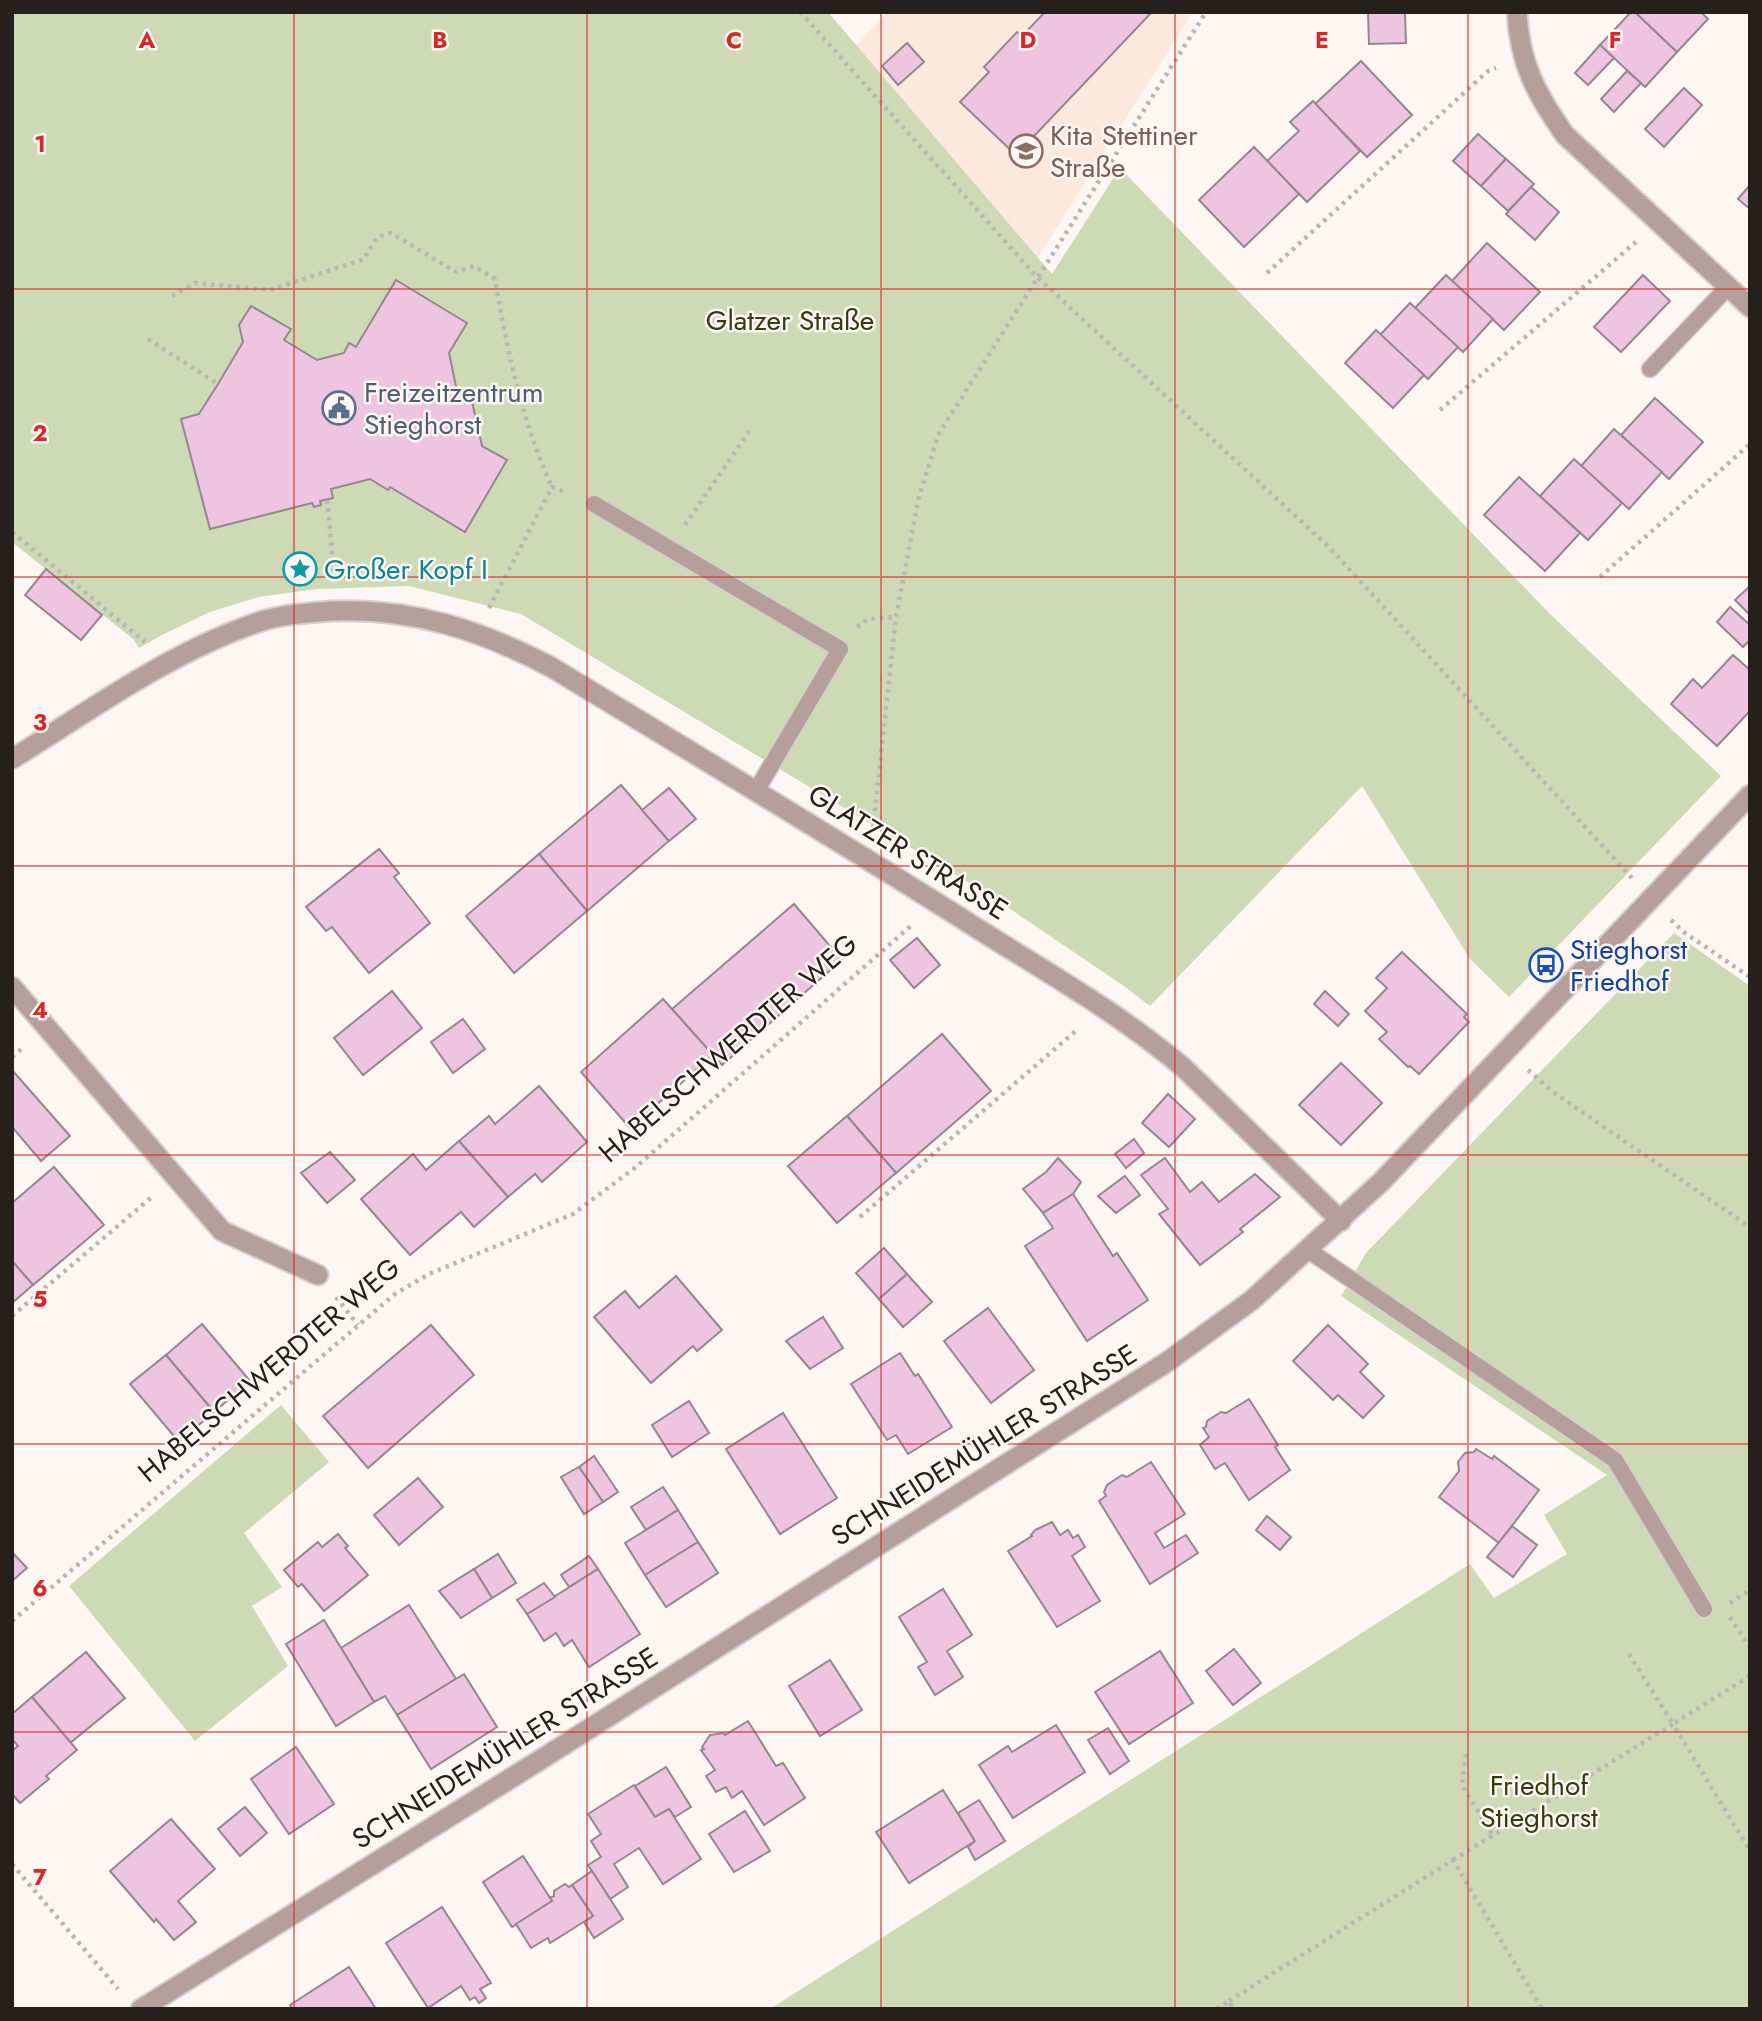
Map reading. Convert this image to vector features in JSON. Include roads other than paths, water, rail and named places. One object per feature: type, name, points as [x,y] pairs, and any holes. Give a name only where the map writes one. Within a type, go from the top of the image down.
[{"type":"street","points":[[1517,12],[1522,57],[1542,102],[1565,135],[1750,307]]},
{"type":"street","name":"GLATZER STRASSE","points":[[12,759],[170,663],[213,641],[261,622],[301,613],[367,610],[421,616],[476,632],[551,667],[756,790],[1102,1008],[1185,1069],[1341,1221]]},
{"type":"street","name":"SCHNEIDEMÜHLER STRASSE","points":[[134,2004],[540,1760],[1167,1362],[1252,1300],[1381,1182],[1750,795]]},
{"type":"street","name":"HABELSCHWERDTER WEG","points":[[12,987],[222,1231],[318,1275]]},
{"type":"lane","points":[[1650,369],[1728,287]]},
{"type":"lane","points":[[594,504],[840,649],[756,790]]},
{"type":"lane","points":[[1308,1250],[1615,1460],[1704,1609]]},
{"type":"place","name":"Kita Stettiner Straße","points":[[1026,151]]},
{"type":"place","name":"Freizeitzentrum Stieghorst","points":[[339,408]]},
{"type":"place","name":"Großer Kopf I","points":[[300,569]]},
{"type":"place","name":"Stieghorst Friedhof","points":[[1546,965]]},
{"type":"park label","name":"Glatzer Straße","points":[[790,320]]},
{"type":"park label","name":"Friedhof Stieghorst","points":[[1539,1801]]}]
